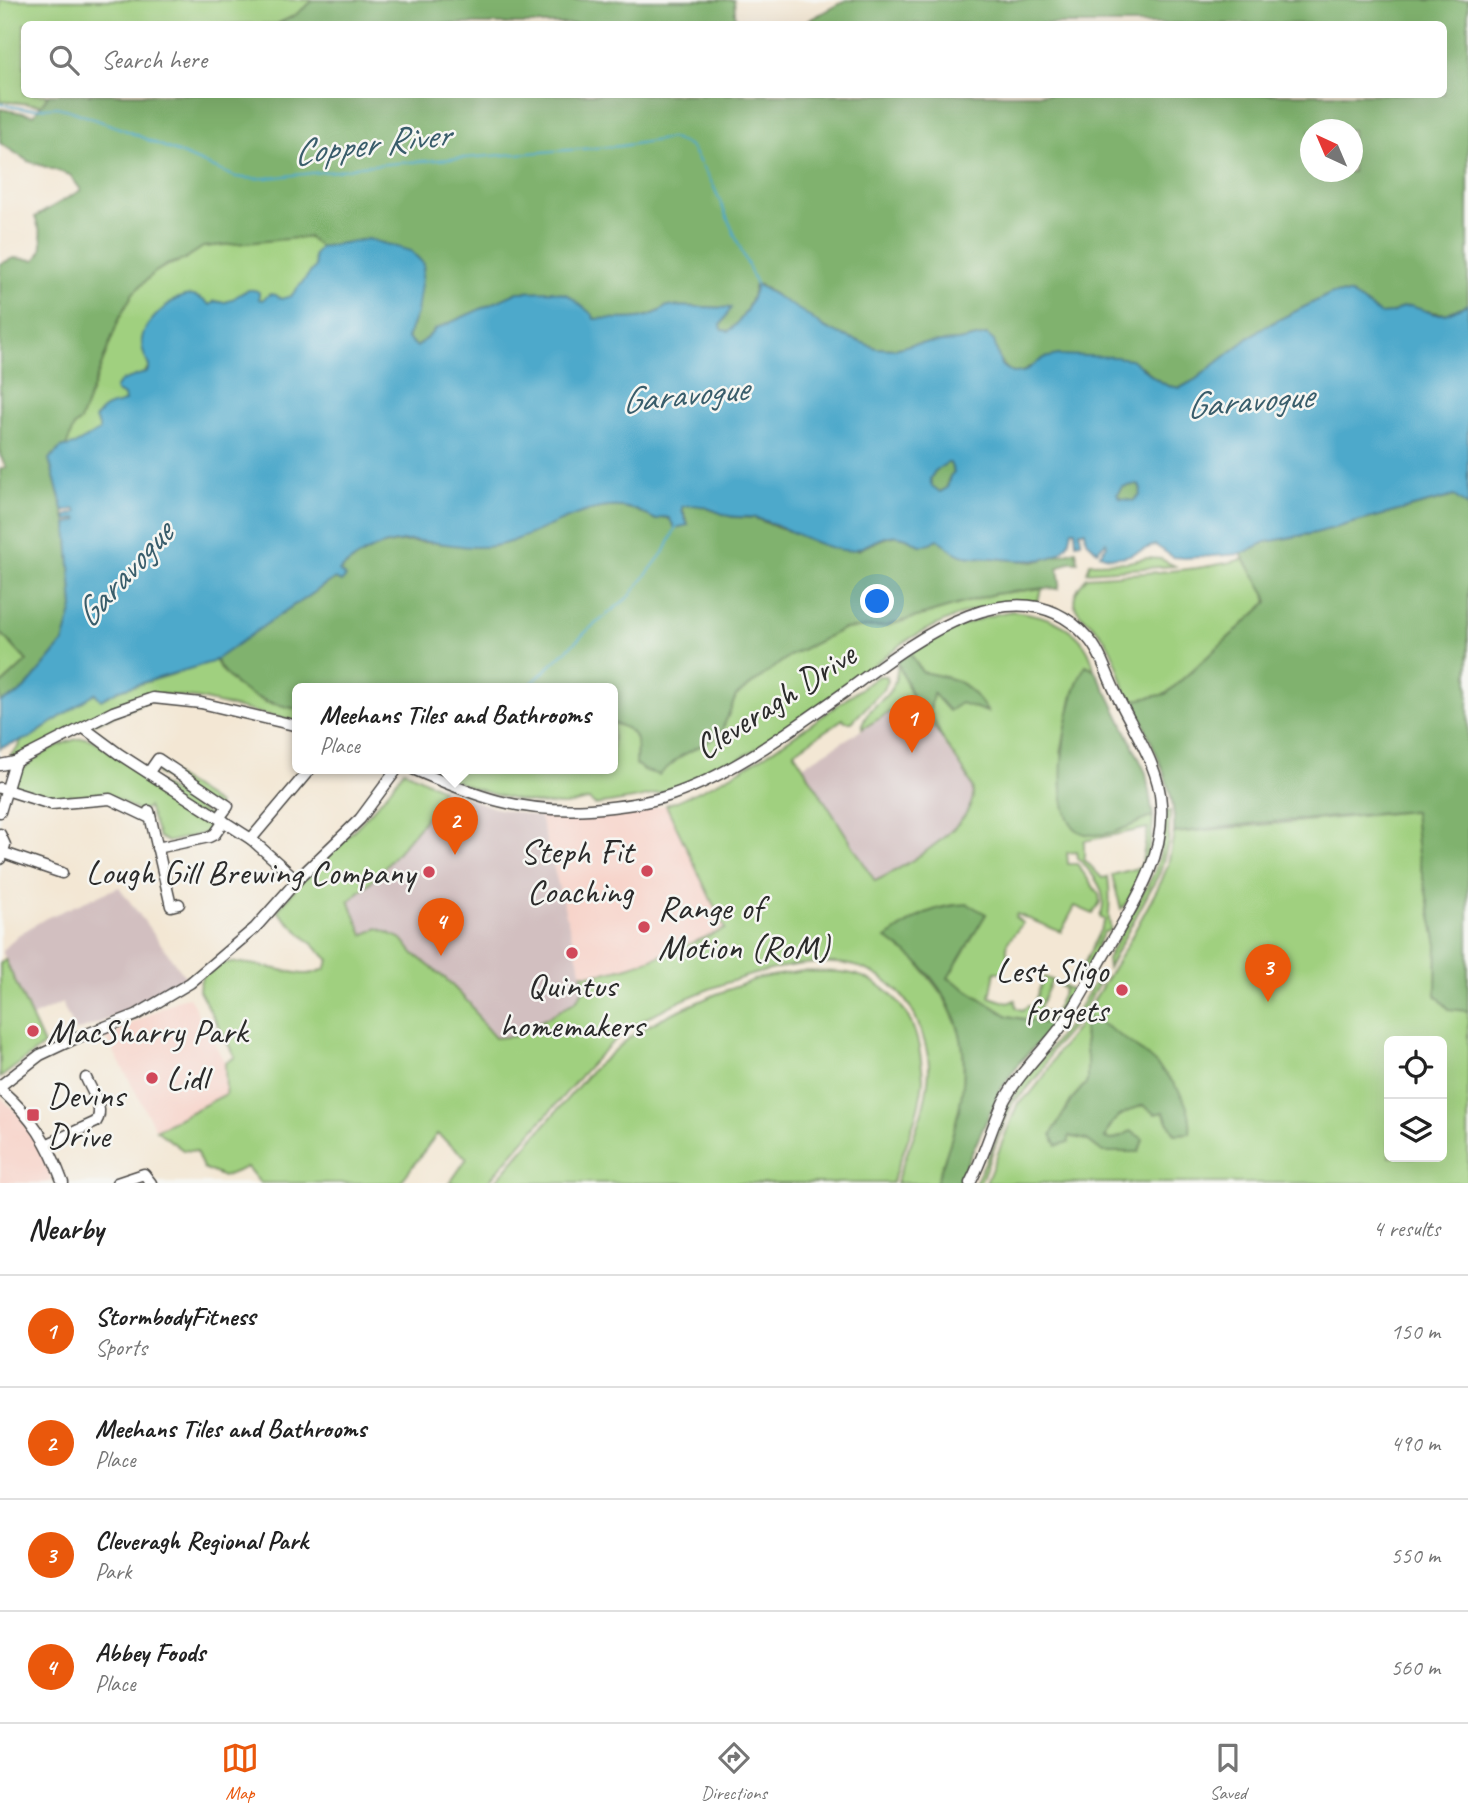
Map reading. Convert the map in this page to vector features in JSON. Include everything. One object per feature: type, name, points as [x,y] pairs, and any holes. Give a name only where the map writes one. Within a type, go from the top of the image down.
[{"type":"street","name":"Cleveragh Drive","points":[[425,774],[472,794],[535,809],[562,811],[636,805],[703,783],[737,765],[920,638],[940,627],[970,615],[1012,605],[1051,611],[1072,623],[1095,647],[1151,766],[1161,803],[1158,846],[1146,881],[1067,1020],[1019,1078],[1004,1101],[970,1183]]},
{"type":"street","points":[[0,765],[15,762],[130,705],[153,698],[201,703],[292,725]]},
{"type":"street","points":[[84,728],[97,740],[251,839],[297,880]]},
{"type":"street","points":[[0,812],[3,790],[15,762]]},
{"type":"street","points":[[251,839],[306,774]]},
{"type":"street","points":[[63,1183],[48,1144],[0,1087],[40,1055],[136,1015],[190,983],[255,928],[297,880],[360,819],[393,774]]},
{"type":"street","points":[[3,790],[51,804],[110,799],[149,815],[170,906],[179,904]]},
{"type":"street","points":[[157,848],[209,837],[215,834],[222,820]]},
{"type":"street","points":[[0,834],[5,845],[2,856],[62,873]]},
{"type":"street","points":[[48,1144],[99,1119],[100,1109],[86,1078]]},
{"type":"street","points":[[117,1183],[139,1174],[144,1174],[151,1183]]},
{"type":"shaded area","points":[[913,698],[973,786],[970,808],[951,832],[932,847],[876,882],[803,766]]},
{"type":"shaded area","points":[[442,789],[495,808],[540,817],[584,989],[576,1001],[515,1036],[495,1038],[471,1005],[446,979],[413,954],[402,939],[378,929],[364,936],[349,901],[379,874],[423,822]]},
{"type":"shaded area","points":[[666,805],[726,929],[649,960],[595,975],[582,974],[540,817],[612,816]]},
{"type":"shaded area","points":[[119,887],[186,978],[132,1010],[75,1032],[62,1003],[32,1017],[2,951],[18,935],[46,918]]},
{"type":"shaded area","points":[[189,997],[225,1063],[226,1094],[156,1130],[105,1035]]},
{"type":"shaded area","points":[[0,1096],[25,1122],[47,1165],[52,1181],[0,1183]]},
{"type":"green space","points":[[0,0],[314,0],[283,21],[21,21],[21,98],[46,98],[42,105],[0,101]]},
{"type":"green space","points":[[314,0],[734,0],[736,21],[283,21]]},
{"type":"green space","points":[[846,0],[1468,0],[1468,304],[1446,314],[1402,307],[1392,313],[1380,314],[1351,294],[1332,293],[1260,329],[1195,380],[1180,388],[1168,386],[1143,367],[1115,357],[1029,367],[1014,373],[1008,370],[998,357],[987,335],[958,341],[913,344],[895,349],[876,348],[824,328],[755,284],[746,310],[739,322],[729,331],[721,330],[721,325],[730,308],[667,306],[642,317],[601,320],[573,314],[519,292],[436,329],[417,347],[407,338],[417,313],[368,239],[320,247],[308,237],[203,247],[183,260],[166,265],[133,293],[119,319],[80,421],[74,426],[66,447],[49,459],[67,524],[73,608],[63,643],[28,685],[17,695],[0,702],[0,686],[27,661],[0,632],[0,469],[6,467],[0,455],[0,264],[14,258],[35,260],[42,245],[35,217],[81,190],[70,175],[28,161],[0,143],[0,109],[34,115],[46,98],[1447,98],[1447,21],[808,21]]},
{"type":"green space","points":[[308,236],[411,251],[149,366],[104,432],[62,453],[74,426],[80,421],[119,319],[133,293],[154,273],[183,260],[203,247]]},
{"type":"green space","points":[[950,463],[954,472],[947,487],[940,492],[932,486],[930,479],[935,471]]},
{"type":"green space","points":[[1138,484],[1140,495],[1133,502],[1117,495],[1122,487]]},
{"type":"green space","points":[[1455,496],[1468,506],[1468,1011],[1449,1009],[1436,995],[1437,944],[1418,854],[1414,811],[1259,823],[1174,833],[1174,815],[1167,781],[1135,700],[1166,694],[1268,602],[1241,554],[1266,542],[1315,533]]},
{"type":"green space","points":[[698,505],[732,517],[755,518],[778,528],[858,550],[880,540],[902,536],[924,545],[938,539],[961,555],[1034,562],[1076,550],[1078,562],[1069,562],[1058,568],[1058,589],[1043,588],[994,594],[886,626],[843,629],[789,656],[736,696],[720,735],[681,756],[659,775],[643,770],[636,764],[635,737],[628,729],[618,725],[618,683],[292,683],[292,708],[261,699],[240,688],[215,659],[325,585],[345,577],[339,572],[370,550],[384,545],[413,542],[496,545],[576,514],[605,507],[632,509],[656,520],[663,517],[688,524],[682,507]]},
{"type":"green space","points":[[1147,558],[1161,559],[1175,566],[1087,572],[1090,563],[1128,562]]},
{"type":"green space","points":[[1244,559],[1268,602],[1166,694],[1141,700],[1128,699],[1108,645],[1098,630],[1078,612],[1075,605],[1074,597],[1087,577],[1186,569]]},
{"type":"green space","points":[[1043,588],[1037,601],[1003,603],[971,611],[909,639],[750,753],[694,782],[670,790],[595,805],[589,800],[566,805],[545,804],[492,794],[437,774],[618,774],[618,725],[628,729],[635,737],[636,765],[659,774],[681,756],[720,735],[736,696],[789,656],[843,629],[886,626],[994,594]]},
{"type":"green space","points":[[1012,611],[1039,616],[1064,626],[1083,643],[1094,669],[1086,665],[1073,694],[1061,752],[1105,834],[1153,816],[1148,852],[1134,890],[1121,909],[1112,875],[1141,867],[1148,828],[1084,841],[1084,859],[1102,878],[1108,877],[1110,931],[1104,932],[1097,946],[1096,956],[1081,980],[1075,981],[1072,975],[1078,977],[1105,920],[1100,917],[1103,900],[1099,885],[1078,858],[1077,852],[1067,853],[1068,864],[1077,864],[1099,895],[1100,902],[1093,914],[1075,906],[1061,932],[1017,914],[1015,917],[1023,923],[1007,943],[1007,961],[1003,972],[995,972],[990,997],[1008,1003],[1015,1000],[1016,1008],[1022,1010],[1028,1006],[1032,1008],[1044,977],[1054,981],[1051,982],[1039,1009],[1053,1016],[1065,989],[1060,986],[1062,984],[1074,992],[1055,1025],[1008,1016],[947,977],[986,914],[953,905],[919,916],[917,962],[944,997],[963,1038],[964,1088],[952,1139],[936,1183],[896,1183],[922,1111],[928,1081],[927,1053],[915,1016],[897,990],[880,977],[851,965],[827,963],[770,970],[740,978],[682,1000],[635,1025],[595,1060],[487,1183],[450,1183],[467,1158],[437,1134],[400,1183],[260,1183],[247,1167],[223,1177],[203,1168],[196,1151],[183,1150],[156,1130],[226,1094],[225,1063],[235,1057],[199,990],[203,975],[213,967],[227,963],[243,963],[304,974],[325,969],[329,960],[277,911],[302,880],[311,874],[371,811],[401,774],[412,774],[442,789],[423,822],[379,874],[349,901],[363,935],[378,928],[402,939],[414,954],[446,979],[471,1005],[495,1038],[515,1036],[576,1001],[584,989],[582,974],[597,974],[634,965],[725,929],[666,805],[749,764],[802,731],[878,676],[886,676],[888,681],[852,722],[845,722],[843,719],[794,752],[875,881],[939,842],[966,813],[973,798],[967,776],[931,717],[933,692],[987,712],[967,687],[953,679],[922,672],[910,653],[959,627]]},
{"type":"green space","points":[[0,632],[27,661],[0,686]]},
{"type":"green space","points":[[910,653],[922,672],[960,683],[988,712],[961,703],[949,711],[933,693],[930,711],[943,740],[913,698],[897,661]]},
{"type":"green space","points":[[215,659],[220,669],[264,702],[292,708],[292,721],[200,699],[163,694],[11,760],[11,755],[20,745],[19,742],[41,731],[95,692],[101,699],[119,690]]},
{"type":"green space","points":[[897,661],[913,698],[862,729],[869,713],[894,685]]},
{"type":"green space","points":[[1086,665],[1094,669],[1109,696],[1146,773],[1153,816],[1120,830],[1094,835],[1086,834],[1073,826],[1065,808],[1062,784],[1066,728],[1072,701]]},
{"type":"green space","points":[[85,738],[93,740],[214,819],[217,826],[214,831],[168,842],[159,837],[148,807],[140,812],[113,797],[78,799],[70,794],[65,799],[50,799],[13,790],[21,771],[41,755],[64,743]]},
{"type":"green space","points":[[163,768],[218,804],[218,807],[215,810],[157,773]]},
{"type":"green space","points":[[1170,811],[1168,843],[1160,872],[1108,968],[1107,959],[1154,873],[1160,854],[1164,812]]},
{"type":"green space","points":[[1414,811],[1418,854],[1437,944],[1436,995],[1449,1009],[1468,1011],[1468,1183],[986,1183],[1018,1103],[1030,1094],[1045,1075],[1057,1053],[1077,1028],[1127,945],[1168,865],[1174,833]],"holes":[[[1084,1032],[1190,1133],[1175,1134],[1163,1112],[1155,1114],[1143,1105],[1118,1117],[1105,1140],[1113,1140],[1139,1152],[1103,1152],[1087,1140],[1068,1136],[1072,1099],[1087,1082]]]},
{"type":"green space","points":[[968,904],[986,914],[948,978],[1008,1016],[1055,1025],[1019,1063],[1001,1089],[958,1183],[936,1183],[956,1124],[962,1095],[964,1068],[961,1040],[953,1013],[938,987],[916,961],[886,938],[933,910]]},
{"type":"green space","points":[[5,959],[44,1045],[0,1078],[0,964]]},
{"type":"green space","points":[[803,971],[840,972],[871,980],[895,998],[904,1010],[917,1038],[923,1080],[921,1093],[915,1119],[892,1183],[494,1183],[593,1069],[635,1033],[668,1015],[759,978]]},
{"type":"green space","points":[[1100,982],[1074,1025],[1053,1049],[1041,1072],[1013,1102],[980,1183],[975,1183],[995,1142],[1007,1105],[1071,1022],[1093,985]]},
{"type":"green space","points":[[1086,1014],[1137,1048],[1170,1079],[1182,1096],[1189,1114],[1190,1133],[1175,1134],[1163,1112],[1155,1114],[1143,1105],[1114,1121],[1105,1139],[1113,1140],[1131,1131],[1143,1139],[1139,1152],[1103,1152],[1087,1140],[1069,1136],[1069,1142],[1057,1145],[1051,1135],[1072,1099],[1087,1082],[1084,1032]]},
{"type":"water","name":"Garavogue","points":[[368,239],[411,251],[424,264],[417,313],[407,338],[417,347],[436,329],[518,292],[552,291],[568,295],[593,315],[594,319],[632,319],[659,312],[667,306],[731,308],[721,325],[722,330],[729,331],[739,322],[746,310],[756,284],[824,328],[876,348],[895,349],[913,344],[958,341],[987,335],[994,341],[1001,365],[1013,373],[1023,372],[1044,358],[1058,355],[1115,357],[1131,359],[1168,386],[1180,388],[1195,380],[1260,329],[1332,293],[1351,294],[1380,314],[1411,306],[1435,314],[1446,314],[1468,304],[1468,506],[1454,496],[1315,533],[1266,542],[1241,554],[1185,558],[1173,557],[1155,545],[1128,556],[1107,556],[1100,554],[1107,545],[1106,542],[1097,551],[1086,540],[1085,531],[1080,531],[1081,542],[1076,543],[1075,530],[1072,530],[1069,542],[1062,551],[1042,559],[1029,560],[965,556],[938,539],[921,545],[899,536],[885,537],[857,549],[842,550],[756,518],[729,516],[694,505],[682,507],[688,525],[675,528],[669,518],[656,520],[635,510],[598,508],[493,546],[406,541],[375,548],[339,571],[346,577],[341,582],[335,579],[324,585],[212,662],[119,690],[101,700],[95,693],[30,738],[1,747],[0,750],[0,702],[17,695],[28,685],[63,643],[73,608],[67,524],[78,520],[67,521],[66,516],[77,512],[75,509],[64,512],[49,459],[61,448],[74,445],[99,431],[95,419],[98,415],[108,407],[125,401],[124,396],[116,392],[115,388],[121,381],[147,372],[149,366],[142,339],[147,326],[165,307],[184,296],[198,298],[210,305],[215,301],[228,301],[248,290],[259,292],[259,299],[262,300],[270,294],[281,299],[291,296],[315,267],[314,255],[320,247]],"holes":[[[950,463],[954,472],[947,488],[940,492],[932,486],[930,479],[935,471]],[[1138,484],[1140,495],[1133,501],[1119,498],[1117,494],[1122,487]]]},
{"type":"waterway","name":"Copper River","points":[[0,104],[25,109],[57,107],[69,110],[122,129],[236,177],[245,178],[332,172],[360,166],[621,146],[671,138],[690,146],[713,185],[756,284]]},
{"type":"waterway","points":[[532,683],[589,629],[630,596],[666,549],[677,525]]},
{"type":"place","name":"StormbodyFitness","points":[[912,753]]},
{"type":"place","name":"Meehans Tiles and Bathrooms","points":[[455,855]]},
{"type":"place","name":"Steph Fit Coaching","points":[[647,871]]},
{"type":"place","name":"Lough Gill Brewing Company","points":[[429,872]]},
{"type":"place","name":"Range of Motion (RoM)","points":[[644,927]]},
{"type":"place","name":"Quintus homemakers","points":[[572,953]]},
{"type":"place","name":"Abbey Foods","points":[[441,956]]},
{"type":"place","name":"Lest Sligo forgets","points":[[1122,990]]},
{"type":"place","name":"Cleveragh Regional Park","points":[[1268,1002]]},
{"type":"place","name":"MacSharry Park","points":[[33,1031]]},
{"type":"place","name":"Lidl","points":[[152,1078]]},
{"type":"place","name":"Devins Drive","points":[[33,1115]]}]
